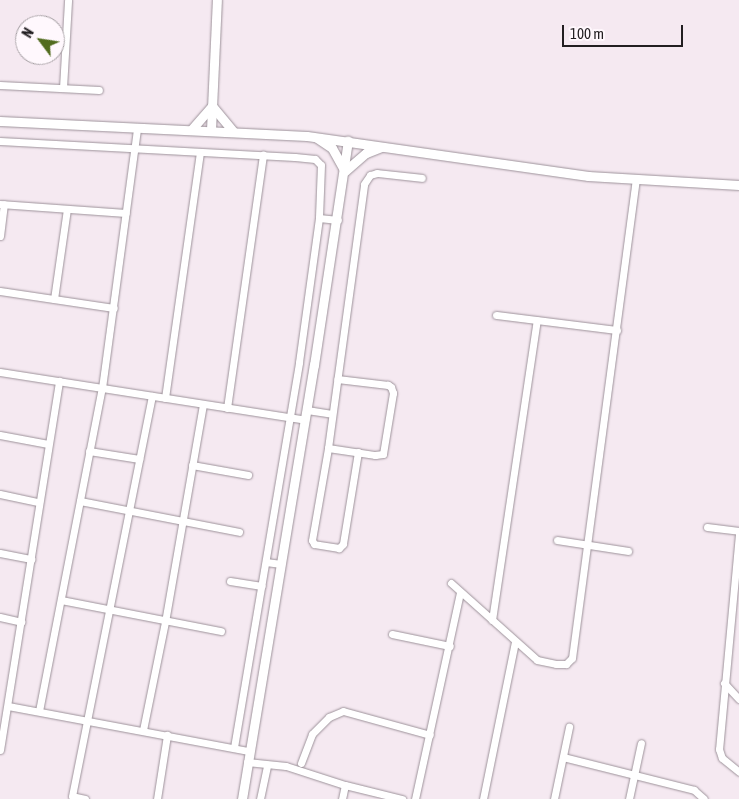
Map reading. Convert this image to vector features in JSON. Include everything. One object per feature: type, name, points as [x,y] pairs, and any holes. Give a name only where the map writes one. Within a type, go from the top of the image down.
[{"type":"street","points":[[63,88],[68,0]]},
{"type":"street","points":[[211,130],[217,0]]},
{"type":"street","points":[[0,85],[98,90]]},
{"type":"street","points":[[191,130],[212,106]]},
{"type":"street","points":[[212,106],[233,131]]},
{"type":"street","points":[[0,121],[137,129],[233,131],[315,137],[472,161],[636,180],[739,185]]},
{"type":"street","points":[[39,711],[102,388],[137,129]]},
{"type":"street","points":[[315,137],[332,148],[345,171]]},
{"type":"street","points":[[0,141],[135,150],[310,158],[319,162],[322,170],[319,218],[290,418],[234,748]]},
{"type":"street","points":[[242,799],[250,762],[249,751],[338,220],[348,141]]},
{"type":"street","points":[[345,171],[366,153],[383,146]]},
{"type":"street","points":[[165,398],[200,153]]},
{"type":"street","points":[[227,408],[263,155]]},
{"type":"street","points":[[358,452],[343,544],[339,548],[314,544],[312,540],[328,448],[364,184],[370,175],[378,173],[422,178]]},
{"type":"street","points":[[451,583],[530,655],[545,663],[570,662],[576,641],[636,180]]},
{"type":"street","points":[[0,236],[2,204],[126,213]]},
{"type":"street","points":[[54,299],[67,209]]},
{"type":"street","points":[[319,218],[338,220]]},
{"type":"street","points":[[0,291],[114,308]]},
{"type":"street","points":[[496,315],[617,330]]},
{"type":"street","points":[[492,620],[537,320]]},
{"type":"street","points":[[0,372],[305,420]]},
{"type":"street","points":[[328,448],[380,455],[385,450],[393,389],[388,385],[338,379]]},
{"type":"street","points":[[0,750],[59,381]]},
{"type":"street","points":[[85,799],[72,796],[152,396]]},
{"type":"street","points":[[143,730],[165,622],[203,404]]},
{"type":"street","points":[[307,410],[332,414]]},
{"type":"street","points":[[0,434],[48,444]]},
{"type":"street","points":[[89,451],[139,459]]},
{"type":"street","points":[[192,466],[248,475]]},
{"type":"street","points":[[0,494],[39,502]]},
{"type":"street","points":[[80,501],[239,532]]},
{"type":"street","points":[[707,527],[739,533],[719,749],[724,761],[739,772]]},
{"type":"street","points":[[557,540],[628,551]]},
{"type":"street","points":[[0,554],[30,559]]},
{"type":"street","points":[[266,562],[281,564]]},
{"type":"street","points":[[230,581],[262,586]]},
{"type":"street","points":[[415,799],[450,646],[460,593]]},
{"type":"street","points":[[61,600],[165,622],[221,631]]},
{"type":"street","points":[[0,617],[21,622]]},
{"type":"street","points":[[392,634],[450,646]]},
{"type":"street","points":[[482,799],[515,642]]},
{"type":"street","points":[[724,683],[739,699]]},
{"type":"street","points":[[8,706],[167,734],[249,751]]},
{"type":"street","points":[[301,763],[312,734],[329,717],[343,711],[430,735]]},
{"type":"street","points":[[554,799],[569,727]]},
{"type":"street","points":[[158,799],[167,734]]},
{"type":"street","points":[[629,799],[641,743]]},
{"type":"street","points":[[563,757],[694,790],[704,799]]},
{"type":"street","points":[[250,762],[286,766],[345,785],[402,799]]},
{"type":"street","points":[[260,799],[264,765]]},
{"type":"street","points":[[342,799],[345,785]]}]
